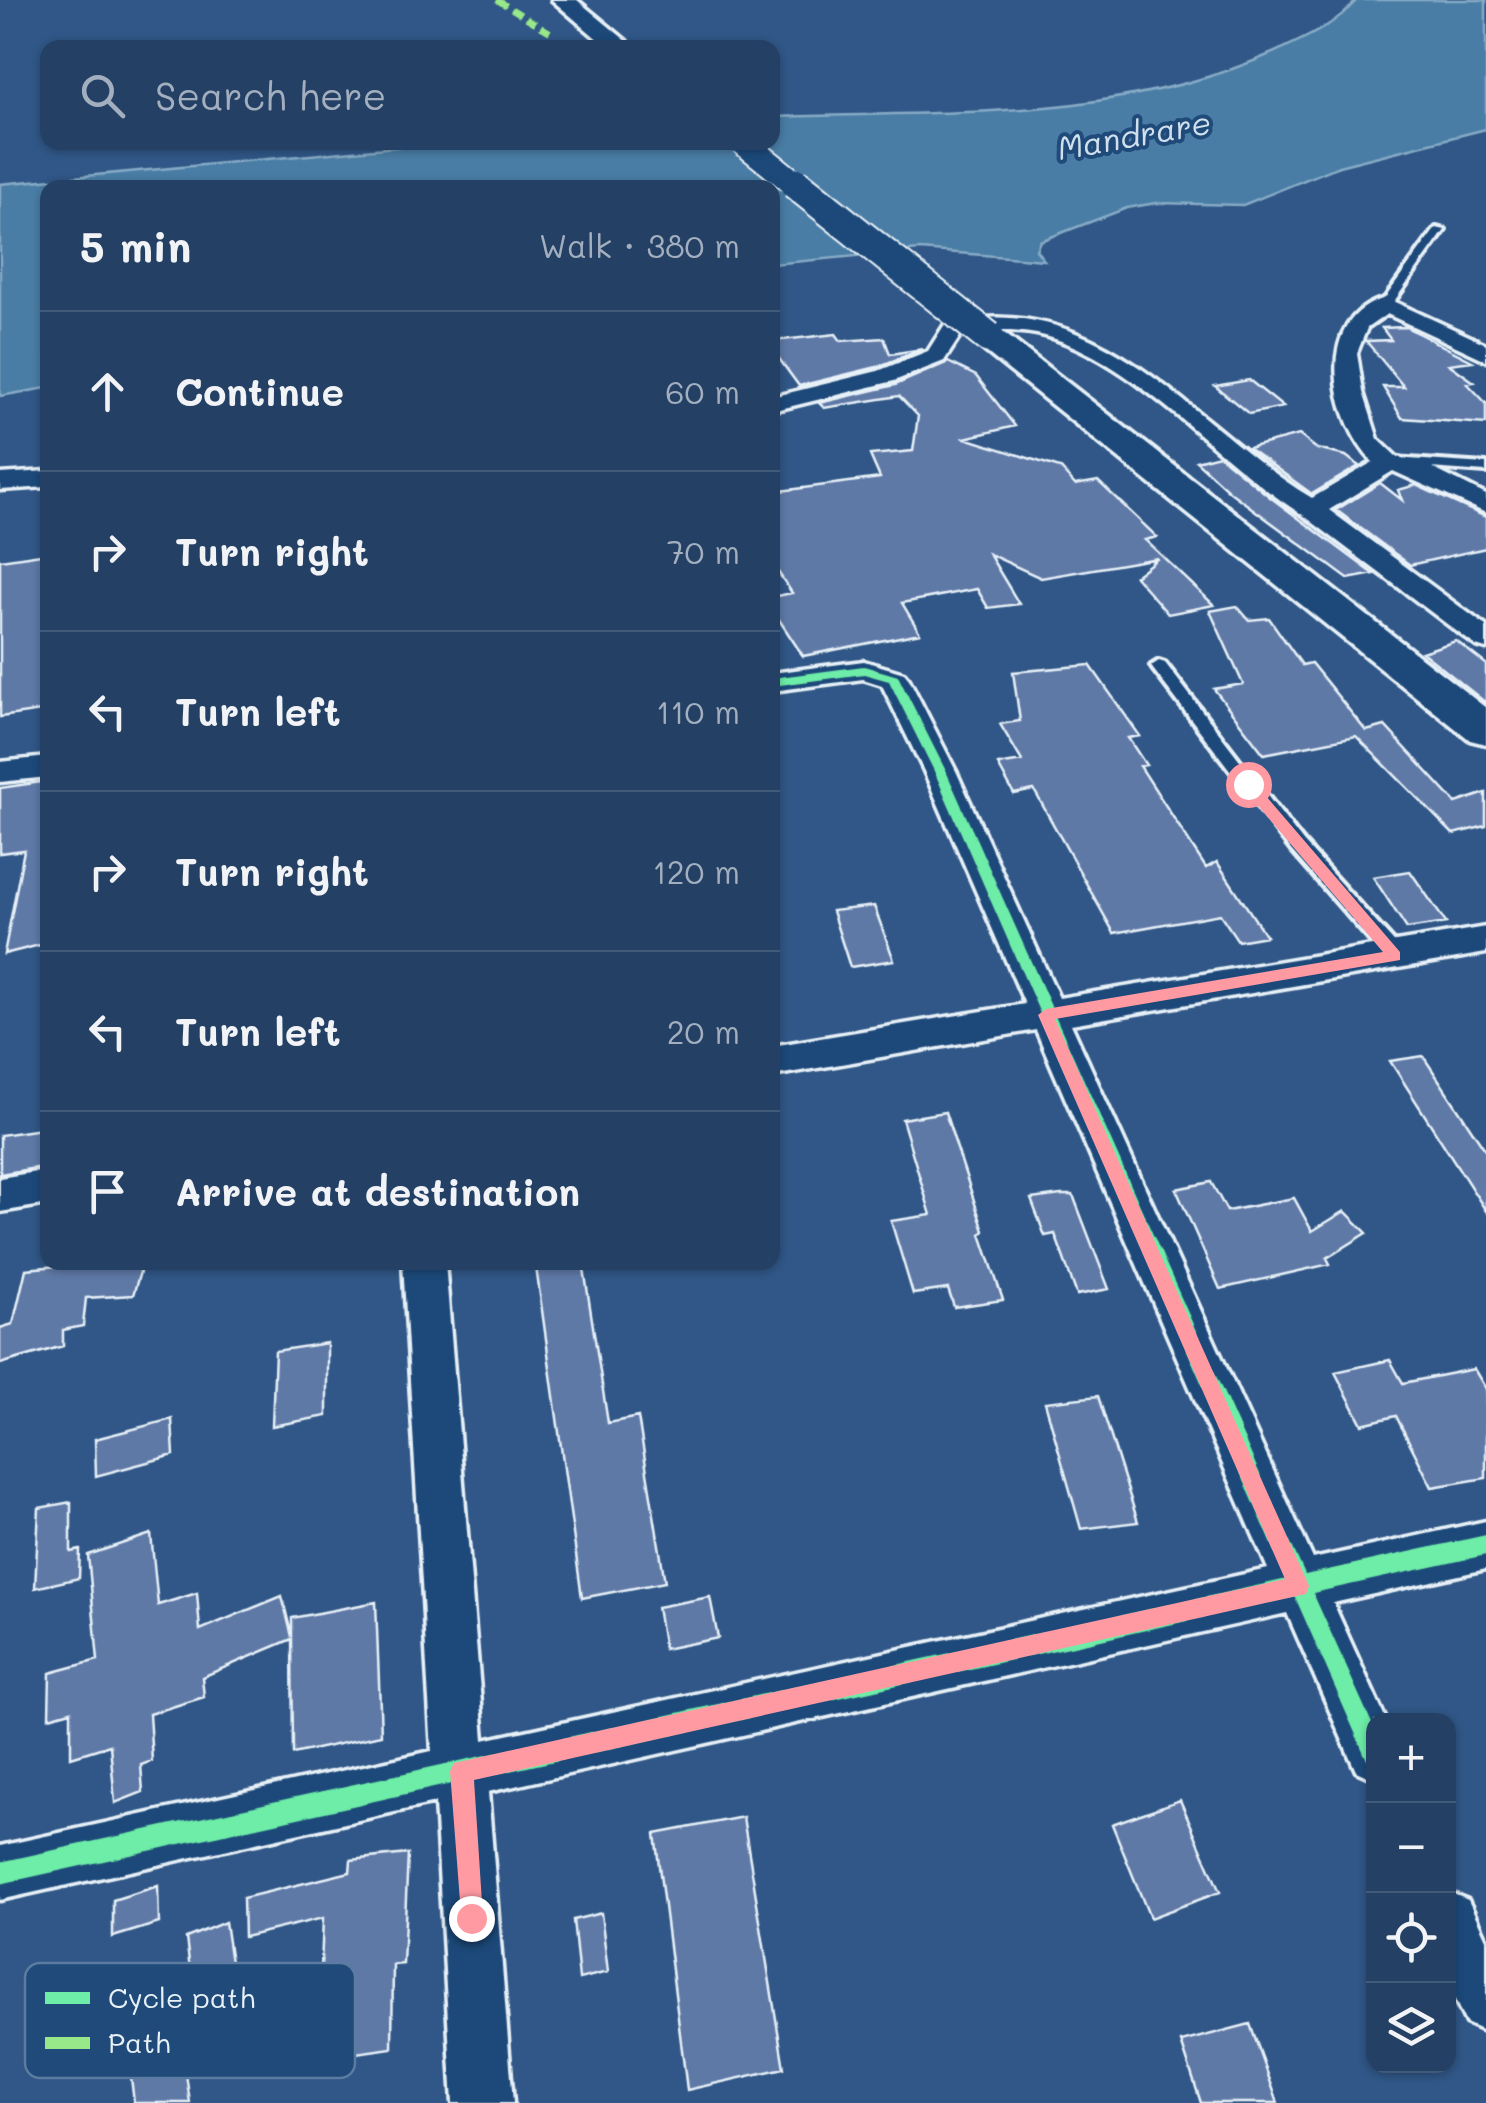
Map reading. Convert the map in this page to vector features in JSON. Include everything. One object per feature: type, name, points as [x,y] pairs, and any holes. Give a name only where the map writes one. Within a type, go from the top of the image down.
[{"type":"main road","points":[[563,0],[613,40]]},
{"type":"main road","points":[[753,150],[1486,730]]},
{"type":"street","points":[[1486,353],[1386,306],[1357,325],[1346,354],[1351,392],[1368,442],[1389,462],[1413,468],[1486,505]]},
{"type":"street","points":[[780,402],[886,376],[936,356],[952,329],[985,322],[1054,330],[1110,355],[1282,491],[1312,509],[1486,640]]},
{"type":"street","points":[[1312,509],[1389,462]]},
{"type":"street","points":[[0,482],[40,480]]},
{"type":"street","points":[[780,681],[864,670],[894,679],[940,771],[1366,1734]]},
{"type":"street","points":[[0,772],[40,768]]},
{"type":"street","points":[[780,1060],[1486,940]]},
{"type":"street","points":[[0,1195],[40,1188]]},
{"type":"street","points":[[425,1270],[483,2103]]},
{"type":"street","points":[[0,1873],[1486,1545]]},
{"type":"street","points":[[1456,1937],[1486,2003]]},
{"type":"lane","points":[[1386,306],[1440,230]]},
{"type":"lane","points":[[1389,462],[1486,468]]},
{"type":"lane","points":[[1159,666],[1297,846],[1395,956]]},
{"type":"water","name":"Mandrare","points":[[1357,0],[1486,0],[1486,129],[1339,166],[1243,205],[1156,203],[1127,208],[1040,241],[1036,250],[1044,260],[920,250],[780,263],[780,180],[43,180],[364,150],[780,150],[780,117],[1028,108],[1154,91],[1215,75],[1275,52],[1329,25]]},
{"type":"water","points":[[40,180],[40,389],[0,396],[0,184]]},
{"type":"building","points":[[1406,327],[1472,361],[1449,364],[1474,382],[1467,383],[1486,403],[1486,424],[1402,418],[1383,387],[1404,387],[1366,341],[1391,340],[1382,328]]},
{"type":"building","points":[[836,334],[841,341],[884,338],[890,354],[923,349],[877,367],[799,386],[780,360],[780,340]]},
{"type":"building","points":[[948,362],[976,376],[1015,426],[965,438],[1060,468],[1075,485],[1098,481],[1157,537],[1145,540],[1214,605],[1168,614],[1135,576],[1158,558],[1041,578],[989,554],[1019,604],[988,608],[977,589],[902,603],[920,633],[803,656],[780,621],[780,595],[792,593],[780,575],[780,491],[880,478],[870,455],[913,451],[918,416],[899,396],[824,408],[819,403],[895,385]]},
{"type":"building","points":[[1249,380],[1283,407],[1249,414],[1215,386]]},
{"type":"building","points":[[1299,435],[1317,449],[1346,456],[1359,466],[1312,494],[1248,448]]},
{"type":"building","points":[[1219,455],[1374,574],[1348,579],[1230,492],[1196,461]]},
{"type":"building","points":[[1380,483],[1402,500],[1398,490],[1416,485],[1486,517],[1486,548],[1410,565],[1336,510]]},
{"type":"building","points":[[40,554],[40,711],[0,717],[0,560]]},
{"type":"building","points":[[1237,606],[1249,620],[1269,618],[1302,665],[1311,663],[1366,731],[1385,726],[1456,803],[1486,793],[1486,826],[1453,834],[1356,736],[1264,754],[1214,689],[1243,684],[1210,611]]},
{"type":"building","points":[[1456,641],[1486,664],[1486,703],[1422,652]]},
{"type":"building","points":[[1090,665],[1140,736],[1128,738],[1146,765],[1140,766],[1206,868],[1217,862],[1266,936],[1238,941],[1220,914],[1114,933],[1034,790],[1014,794],[998,765],[1022,761],[1000,724],[1020,721],[1013,672]]},
{"type":"building","points":[[40,782],[40,945],[4,954],[24,850],[0,853],[0,788]]},
{"type":"building","points":[[1410,871],[1446,923],[1407,929],[1373,877]]},
{"type":"building","points":[[874,906],[894,960],[850,967],[832,911]]},
{"type":"building","points":[[1423,1056],[1486,1151],[1486,1211],[1390,1061]]},
{"type":"building","points":[[945,1112],[1003,1300],[954,1307],[948,1289],[913,1294],[891,1221],[931,1215],[902,1119]]},
{"type":"building","points":[[40,1129],[40,1167],[0,1174],[0,1135]]},
{"type":"building","points":[[1211,1182],[1227,1211],[1294,1198],[1312,1231],[1345,1211],[1367,1233],[1327,1258],[1330,1264],[1220,1289],[1176,1189]]},
{"type":"building","points":[[1073,1195],[1109,1289],[1077,1295],[1055,1234],[1045,1236],[1031,1199]]},
{"type":"building","points":[[26,1269],[141,1270],[133,1295],[86,1298],[83,1326],[63,1330],[63,1346],[0,1364],[0,1328],[13,1324]]},
{"type":"building","points":[[536,1270],[584,1270],[608,1423],[638,1417],[665,1582],[582,1598]]},
{"type":"building","points":[[327,1343],[327,1416],[272,1426],[275,1351]]},
{"type":"building","points":[[1390,1360],[1403,1383],[1474,1369],[1486,1389],[1486,1478],[1432,1487],[1396,1416],[1362,1424],[1335,1372]]},
{"type":"building","points":[[1098,1396],[1138,1522],[1081,1529],[1045,1402]]},
{"type":"building","points":[[172,1419],[174,1455],[96,1476],[95,1439]]},
{"type":"building","points":[[71,1502],[71,1552],[80,1550],[79,1578],[35,1588],[39,1508]]},
{"type":"building","points":[[151,1534],[158,1605],[197,1593],[200,1630],[282,1596],[292,1637],[292,1618],[376,1602],[381,1735],[293,1754],[292,1639],[202,1677],[204,1697],[149,1714],[152,1761],[141,1765],[143,1792],[115,1803],[110,1745],[71,1757],[71,1711],[49,1717],[50,1673],[98,1660],[88,1555]]},
{"type":"building","points":[[710,1597],[718,1638],[664,1649],[657,1607]]},
{"type":"building","points":[[1180,1800],[1220,1892],[1150,1918],[1112,1824]]},
{"type":"building","points":[[743,1817],[784,2068],[687,2090],[655,1834]]},
{"type":"building","points":[[408,1854],[403,1964],[393,1965],[392,2048],[355,2053],[355,1963],[321,1963],[323,1918],[244,1937],[243,1898],[350,1872],[351,1860]]},
{"type":"building","points":[[158,1886],[159,1923],[113,1937],[113,1900]]},
{"type":"building","points":[[601,1913],[608,1972],[579,1979],[573,1920]]},
{"type":"building","points":[[225,1922],[231,1963],[189,1963],[186,1938]]},
{"type":"building","points":[[1250,2024],[1278,2103],[1201,2103],[1181,2042]]},
{"type":"building","points":[[131,2078],[187,2078],[190,2103],[134,2103]]},
{"type":"marked path","points":[[497,0],[550,32]]},
{"type":"cycle path","points":[[780,681],[864,670],[894,679],[940,771],[1366,1735]]},
{"type":"cycle path","points":[[0,1873],[1486,1545]]},
{"type":"route","points":[[471,1918],[462,1771],[1299,1586],[1046,1015],[1395,956],[1297,846],[1248,784]]}]
